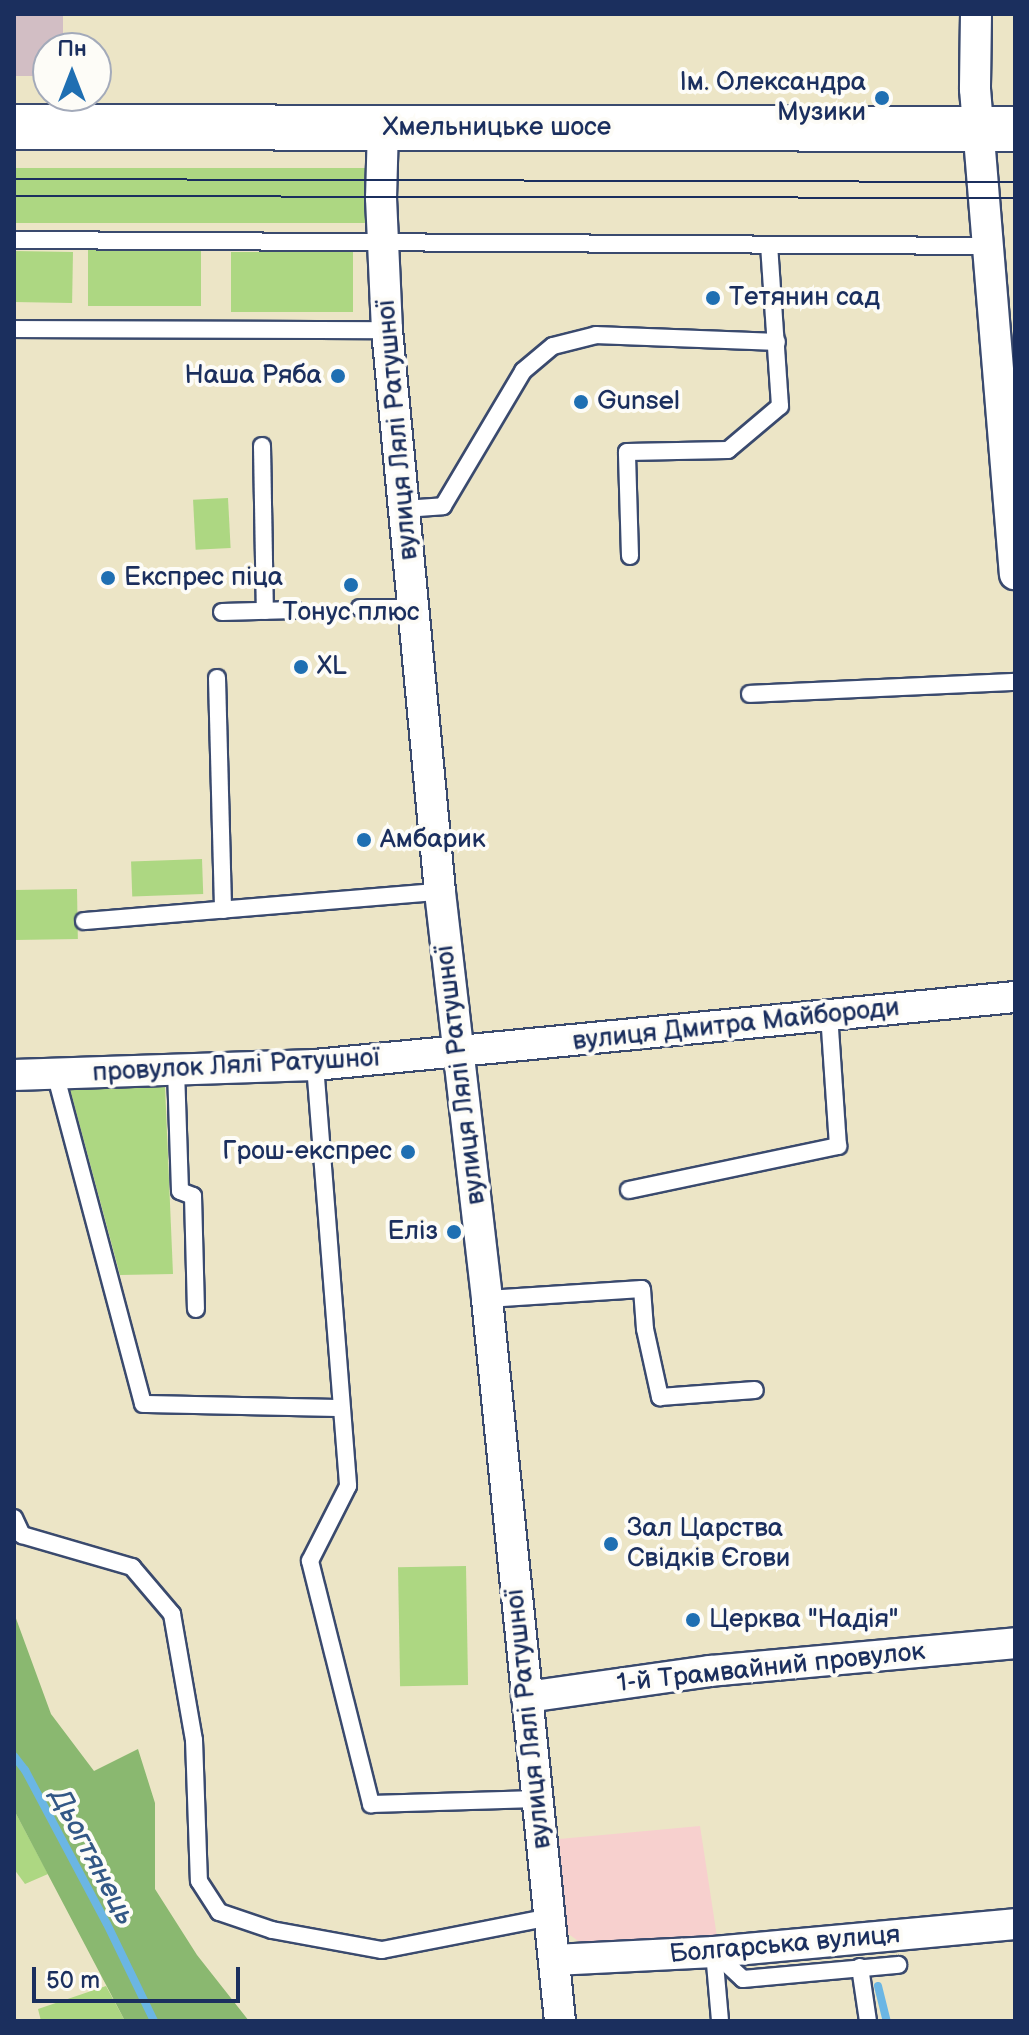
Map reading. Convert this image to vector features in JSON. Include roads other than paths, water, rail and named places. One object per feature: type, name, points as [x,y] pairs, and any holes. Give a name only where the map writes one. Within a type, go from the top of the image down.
[{"type":"main road","name":"Хмельницьке шосе","points":[[14,127],[997,129]]},
{"type":"street","points":[[976,14],[975,89],[997,129],[990,246],[1015,574]]},
{"type":"street","name":"вулиця Лялі Ратушної","points":[[383,127],[382,242],[387,330],[440,892],[487,1299],[560,2021]]},
{"type":"street","name":"вулиця Дмитра Майбороди","points":[[457,1053],[1015,997]]},
{"type":"street","name":"провулок Лялі Ратушної","points":[[14,1075],[315,1065],[457,1053]]},
{"type":"street","name":"1-й Трамвайний провулок","points":[[527,1697],[710,1671],[1015,1643]]},
{"type":"street","name":"Болгарська вулиця","points":[[554,1960],[714,1952],[1015,1924]]},
{"type":"lane","points":[[14,240],[990,246]]},
{"type":"lane","points":[[630,556],[627,452],[728,450],[780,406],[769,245]]},
{"type":"lane","points":[[14,329],[387,330]]},
{"type":"lane","points":[[404,509],[443,506],[523,371],[553,346],[596,335],[777,342]]},
{"type":"lane","points":[[262,446],[265,611]]},
{"type":"lane","points":[[360,608],[414,608]]},
{"type":"lane","points":[[222,612],[295,610]]},
{"type":"lane","points":[[217,678],[223,910]]},
{"type":"lane","points":[[750,694],[1015,682]]},
{"type":"lane","points":[[84,921],[440,892]]},
{"type":"lane","points":[[629,1190],[838,1146],[829,1015]]},
{"type":"lane","points":[[315,1065],[348,1486],[310,1561],[371,1804],[537,1799]]},
{"type":"lane","points":[[176,1070],[180,1191],[193,1196],[196,1309]]},
{"type":"lane","points":[[55,1073],[143,1404],[341,1408]]},
{"type":"lane","points":[[487,1299],[642,1289],[645,1329],[660,1397],[755,1390]]},
{"type":"lane","points":[[14,1518],[22,1535],[132,1567],[172,1614],[194,1740],[199,1881],[219,1912],[301,1937],[382,1950],[550,1917]]},
{"type":"lane","points":[[714,1952],[743,1979],[898,1965]]},
{"type":"lane","points":[[714,1952],[720,2021]]},
{"type":"lane","points":[[860,1967],[868,2021]]},
{"type":"waterway","name":"Дьогтянець","points":[[14,1756],[25,1770],[107,1924],[154,2021]]},
{"type":"waterway","points":[[878,1986],[887,2021]]},
{"type":"tram line","points":[[14,179],[1015,182]]},
{"type":"tram line","points":[[14,196],[1015,198]]},
{"type":"place","name":"Ім. Олександра Музики","points":[[882,98]]},
{"type":"place","name":"Тетянин сад","points":[[713,298]]},
{"type":"place","name":"Наша Ряба","points":[[338,376]]},
{"type":"place","name":"Gunsel","points":[[581,402]]},
{"type":"place","name":"Експрес піца","points":[[108,578]]},
{"type":"place","name":"Тонус плюс","points":[[351,585]]},
{"type":"place","name":"XL","points":[[301,667]]},
{"type":"place","name":"Амбарик","points":[[364,840]]},
{"type":"place","name":"Грош-експрес","points":[[408,1152]]},
{"type":"place","name":"Еліз","points":[[454,1232]]},
{"type":"place","name":"Зал Царства Свідків Єгови","points":[[611,1544]]},
{"type":"place","name":"Церква \"Надія\"","points":[[693,1620]]}]
